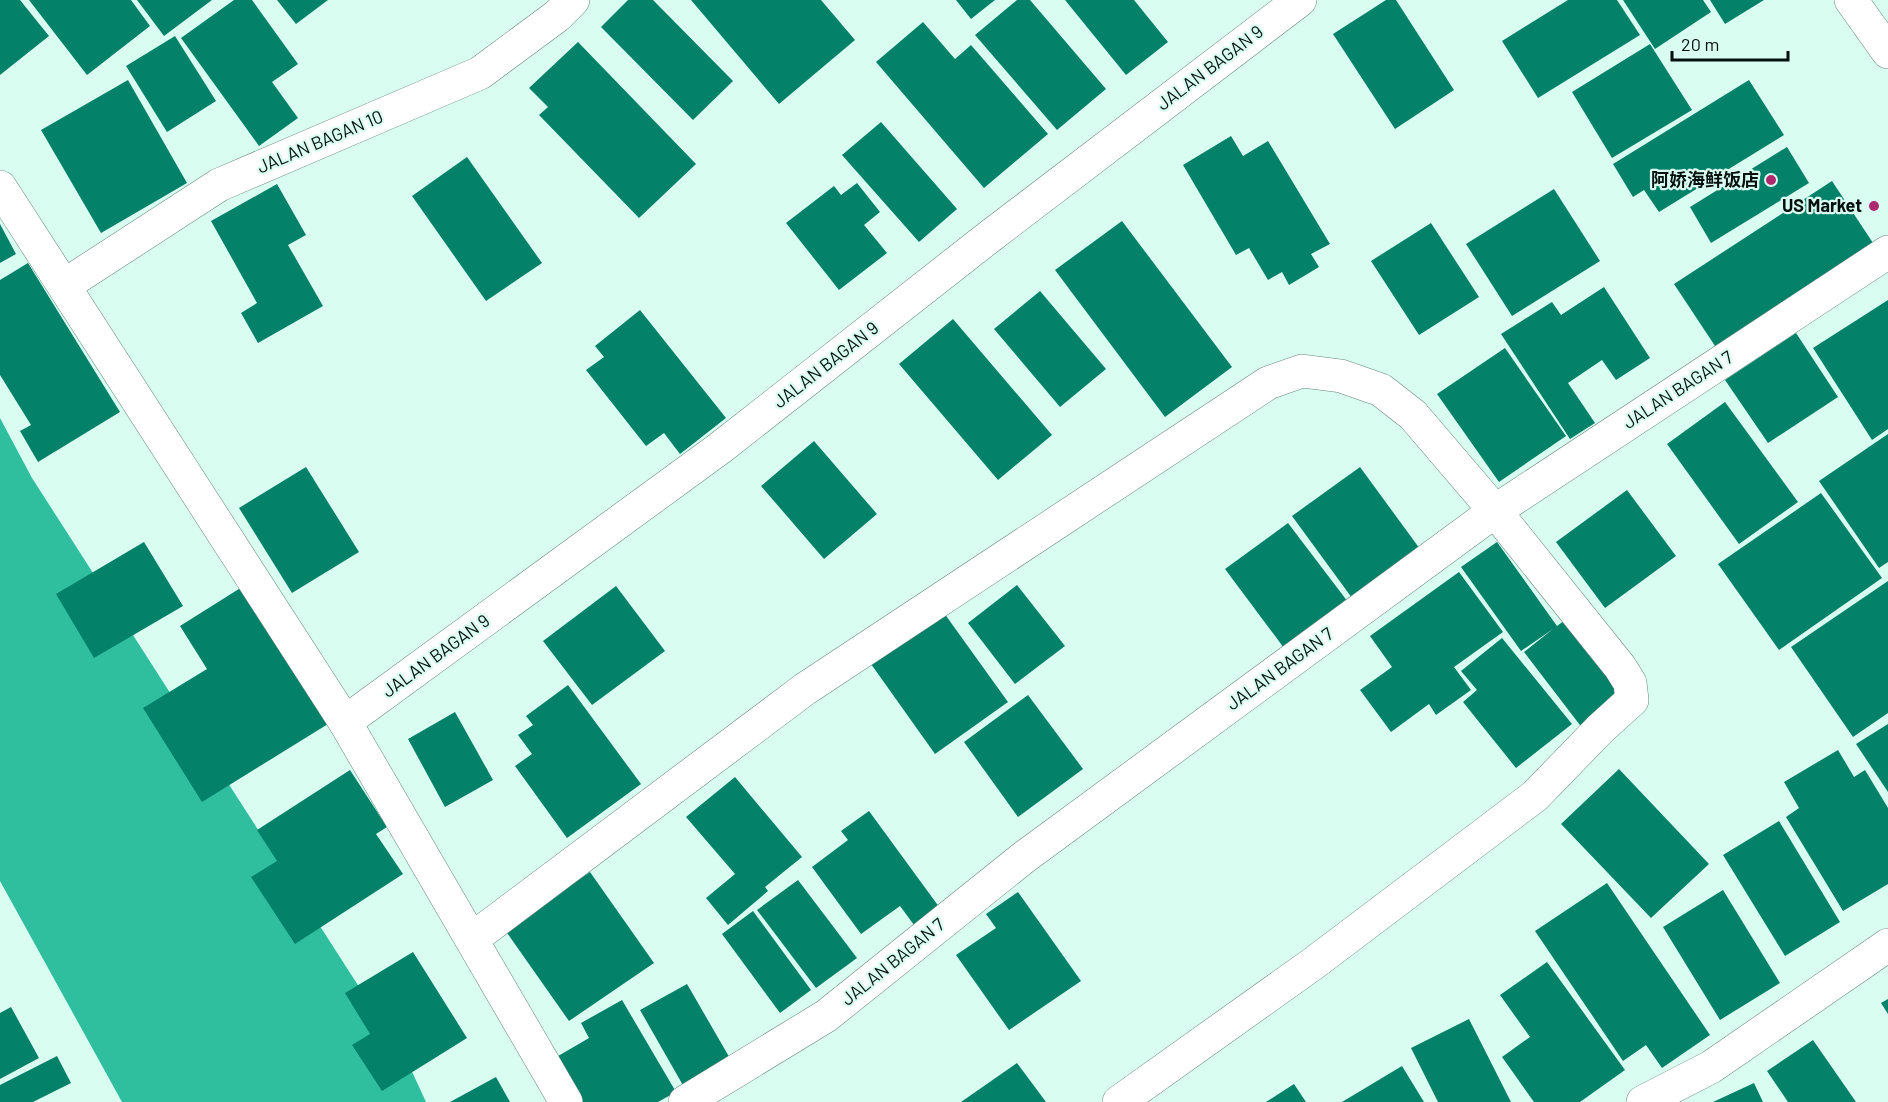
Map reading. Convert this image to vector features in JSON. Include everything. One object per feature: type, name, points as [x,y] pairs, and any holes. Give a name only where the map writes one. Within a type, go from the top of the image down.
[{"type":"street","name":"JALAN BAGAN 10","points":[[65,285],[219,185],[480,73],[557,16],[573,0]]},
{"type":"street","name":"JALAN BAGAN 9","points":[[345,722],[720,448],[989,237],[1300,0]]},
{"type":"street","points":[[1851,0],[1888,52]]},
{"type":"street","points":[[0,187],[345,722],[566,1102]]},
{"type":"street","name":"JALAN BAGAN 7","points":[[685,1102],[826,1016],[1023,858],[1495,511],[1888,252]]},
{"type":"street","points":[[472,939],[805,689],[1268,383],[1302,371],[1341,376],[1381,390],[1413,415],[1495,511],[1620,667],[1630,683],[1632,700],[1534,796],[1314,963],[1119,1102]]},
{"type":"street","points":[[1643,1102],[1711,1067],[1888,945]]},
{"type":"shaded area","points":[[0,418],[32,478],[408,1063],[426,1102],[122,1102],[0,881]]},
{"type":"building","points":[[0,0],[20,0],[49,36],[0,75]]},
{"type":"building","points":[[29,0],[131,0],[150,26],[87,75]]},
{"type":"building","points":[[137,0],[212,0],[164,36]]},
{"type":"building","points":[[234,0],[252,0],[298,64],[272,82],[298,118],[259,146],[181,38]]},
{"type":"building","points":[[277,0],[328,0],[296,24]]},
{"type":"building","points":[[628,0],[653,0],[733,81],[693,120],[601,27]]},
{"type":"building","points":[[691,0],[821,0],[855,40],[779,104]]},
{"type":"building","points":[[956,0],[995,0],[971,19]]},
{"type":"building","points":[[1017,0],[1030,0],[1106,89],[1057,130],[975,35]]},
{"type":"building","points":[[1065,0],[1134,0],[1168,42],[1126,75]]},
{"type":"building","points":[[1386,0],[1396,0],[1454,90],[1395,129],[1333,34]]},
{"type":"building","points":[[1568,0],[1617,0],[1640,35],[1538,98],[1502,41]]},
{"type":"building","points":[[1623,0],[1703,0],[1711,12],[1655,49]]},
{"type":"building","points":[[1710,0],[1764,0],[1725,24]]},
{"type":"building","points":[[923,22],[955,59],[971,45],[1048,134],[984,188],[876,62]]},
{"type":"building","points":[[175,36],[216,101],[167,132],[126,66]]},
{"type":"building","points":[[578,42],[696,164],[639,218],[539,115],[548,107],[529,88]]},
{"type":"building","points":[[1650,44],[1692,110],[1612,158],[1572,92]]},
{"type":"building","points":[[128,80],[187,183],[101,233],[41,130]]},
{"type":"building","points":[[1749,80],[1784,135],[1659,212],[1644,190],[1633,197],[1613,164]]},
{"type":"building","points":[[881,122],[957,209],[919,242],[842,155]]},
{"type":"building","points":[[1231,136],[1243,156],[1268,141],[1330,244],[1311,254],[1319,267],[1289,285],[1282,272],[1268,280],[1249,248],[1236,255],[1183,165]]},
{"type":"building","points":[[1787,147],[1809,183],[1711,243],[1690,207]]},
{"type":"building","points":[[467,157],[542,263],[486,301],[412,196]]},
{"type":"building","points":[[1832,181],[1879,252],[1721,355],[1674,284]]},
{"type":"building","points":[[857,183],[880,212],[864,225],[887,253],[839,290],[786,223],[834,186],[841,195]]},
{"type":"building","points":[[277,184],[306,235],[288,245],[323,306],[258,343],[241,313],[257,303],[211,221]]},
{"type":"building","points":[[1554,189],[1600,261],[1512,316],[1466,244]]},
{"type":"building","points":[[1122,221],[1232,367],[1165,417],[1055,270]]},
{"type":"building","points":[[1431,223],[1479,297],[1419,335],[1371,261]]},
{"type":"building","points":[[0,224],[16,254],[0,263]]},
{"type":"building","points":[[28,263],[120,412],[38,462],[20,431],[31,425],[0,375],[0,280]]},
{"type":"building","points":[[1604,287],[1650,358],[1616,380],[1602,360],[1568,383],[1595,423],[1570,439],[1501,334],[1552,302],[1561,315]]},
{"type":"building","points":[[1040,291],[1106,369],[1060,407],[994,329]]},
{"type":"building","points":[[1888,300],[1888,429],[1872,440],[1813,348]]},
{"type":"building","points":[[640,310],[726,418],[680,454],[664,433],[646,446],[586,370],[604,357],[595,346]]},
{"type":"building","points":[[953,319],[1052,435],[998,480],[899,364]]},
{"type":"building","points":[[1796,333],[1838,397],[1768,443],[1725,380]]},
{"type":"building","points":[[1505,348],[1566,436],[1499,482],[1437,394]]},
{"type":"building","points":[[1725,402],[1798,502],[1739,544],[1667,444]]},
{"type":"building","points":[[1888,434],[1888,562],[1879,568],[1819,481]]},
{"type":"building","points":[[814,441],[877,514],[824,559],[761,486]]},
{"type":"building","points":[[306,467],[359,552],[292,593],[239,508]]},
{"type":"building","points":[[1360,467],[1420,549],[1352,598],[1292,516]]},
{"type":"building","points":[[1627,490],[1676,556],[1605,608],[1556,542]]},
{"type":"building","points":[[1821,493],[1882,578],[1779,650],[1718,564]]},
{"type":"building","points":[[1288,523],[1351,606],[1287,652],[1225,569]]},
{"type":"building","points":[[144,542],[183,606],[94,658],[56,594]]},
{"type":"building","points":[[1497,542],[1557,626],[1565,620],[1628,701],[1586,733],[1524,652],[1553,629],[1521,651],[1461,567]]},
{"type":"building","points":[[1459,572],[1503,632],[1454,667],[1471,690],[1436,715],[1429,704],[1391,732],[1360,690],[1392,667],[1370,636]]},
{"type":"building","points":[[1888,581],[1888,713],[1853,737],[1791,647]]},
{"type":"building","points":[[1017,585],[1065,646],[1015,684],[968,623]]},
{"type":"building","points":[[616,586],[665,651],[592,705],[543,641]]},
{"type":"building","points":[[242,587],[328,724],[202,802],[143,708],[207,669],[180,626]]},
{"type":"building","points":[[944,613],[1008,702],[935,754],[871,664]]},
{"type":"building","points":[[1502,638],[1572,724],[1516,768],[1463,702],[1477,690],[1461,671]]},
{"type":"building","points":[[568,685],[641,784],[567,838],[515,766],[532,754],[518,735],[533,725],[526,716]]},
{"type":"building","points":[[1028,695],[1083,769],[1018,817],[964,742]]},
{"type":"building","points":[[455,712],[493,780],[445,807],[408,739]]},
{"type":"building","points":[[1888,724],[1888,792],[1856,744]]},
{"type":"building","points":[[1838,750],[1854,777],[1865,770],[1888,808],[1888,884],[1843,911],[1786,817],[1799,808],[1784,782]]},
{"type":"building","points":[[1619,769],[1709,864],[1651,918],[1561,824]]},
{"type":"building","points":[[350,770],[387,827],[376,834],[403,874],[295,944],[251,877],[277,861],[257,830]]},
{"type":"building","points":[[735,777],[802,857],[765,887],[768,891],[728,925],[706,898],[735,874],[686,817]]},
{"type":"building","points":[[869,811],[945,915],[920,933],[900,906],[861,934],[812,867],[848,840],[841,831]]},
{"type":"building","points":[[1779,821],[1840,922],[1785,956],[1723,855]]},
{"type":"building","points":[[590,872],[654,963],[569,1021],[505,930]]},
{"type":"building","points":[[798,880],[857,958],[816,988],[757,910]]},
{"type":"building","points":[[1607,883],[1710,1035],[1662,1068],[1646,1045],[1623,1061],[1535,931]]},
{"type":"building","points":[[1723,890],[1780,983],[1720,1020],[1663,927]]},
{"type":"building","points":[[1018,892],[1081,981],[1009,1030],[956,955],[996,928],[986,914]]},
{"type":"building","points":[[753,911],[811,990],[780,1013],[722,934]]},
{"type":"building","points":[[413,952],[467,1038],[382,1091],[352,1045],[370,1034],[345,993]]},
{"type":"building","points":[[1547,962],[1625,1070],[1580,1102],[1534,1102],[1502,1057],[1530,1037],[1500,995]]},
{"type":"building","points":[[687,984],[735,1067],[688,1094],[640,1010]]},
{"type":"building","points":[[1888,999],[1888,1014],[1881,1003]]},
{"type":"building","points":[[622,1000],[676,1092],[658,1102],[579,1102],[553,1059],[589,1038],[581,1023]]},
{"type":"building","points":[[11,1007],[39,1058],[0,1079],[0,1013]]},
{"type":"building","points":[[1469,1019],[1511,1102],[1438,1102],[1411,1048]]},
{"type":"building","points":[[1813,1040],[1856,1102],[1788,1102],[1767,1071]]},
{"type":"building","points":[[57,1056],[71,1083],[33,1102],[0,1102],[0,1085]]},
{"type":"building","points":[[1017,1063],[1046,1102],[961,1102]]},
{"type":"building","points":[[1402,1066],[1424,1102],[1342,1102]]},
{"type":"building","points":[[496,1077],[510,1102],[450,1102]]},
{"type":"building","points":[[1754,1083],[1763,1102],[1713,1102]]},
{"type":"building","points":[[1294,1084],[1306,1102],[1266,1102]]},
{"type":"place","name":"阿娇海鲜饭店","points":[[1771,180]]},
{"type":"place","name":"US Market","points":[[1874,206]]}]
